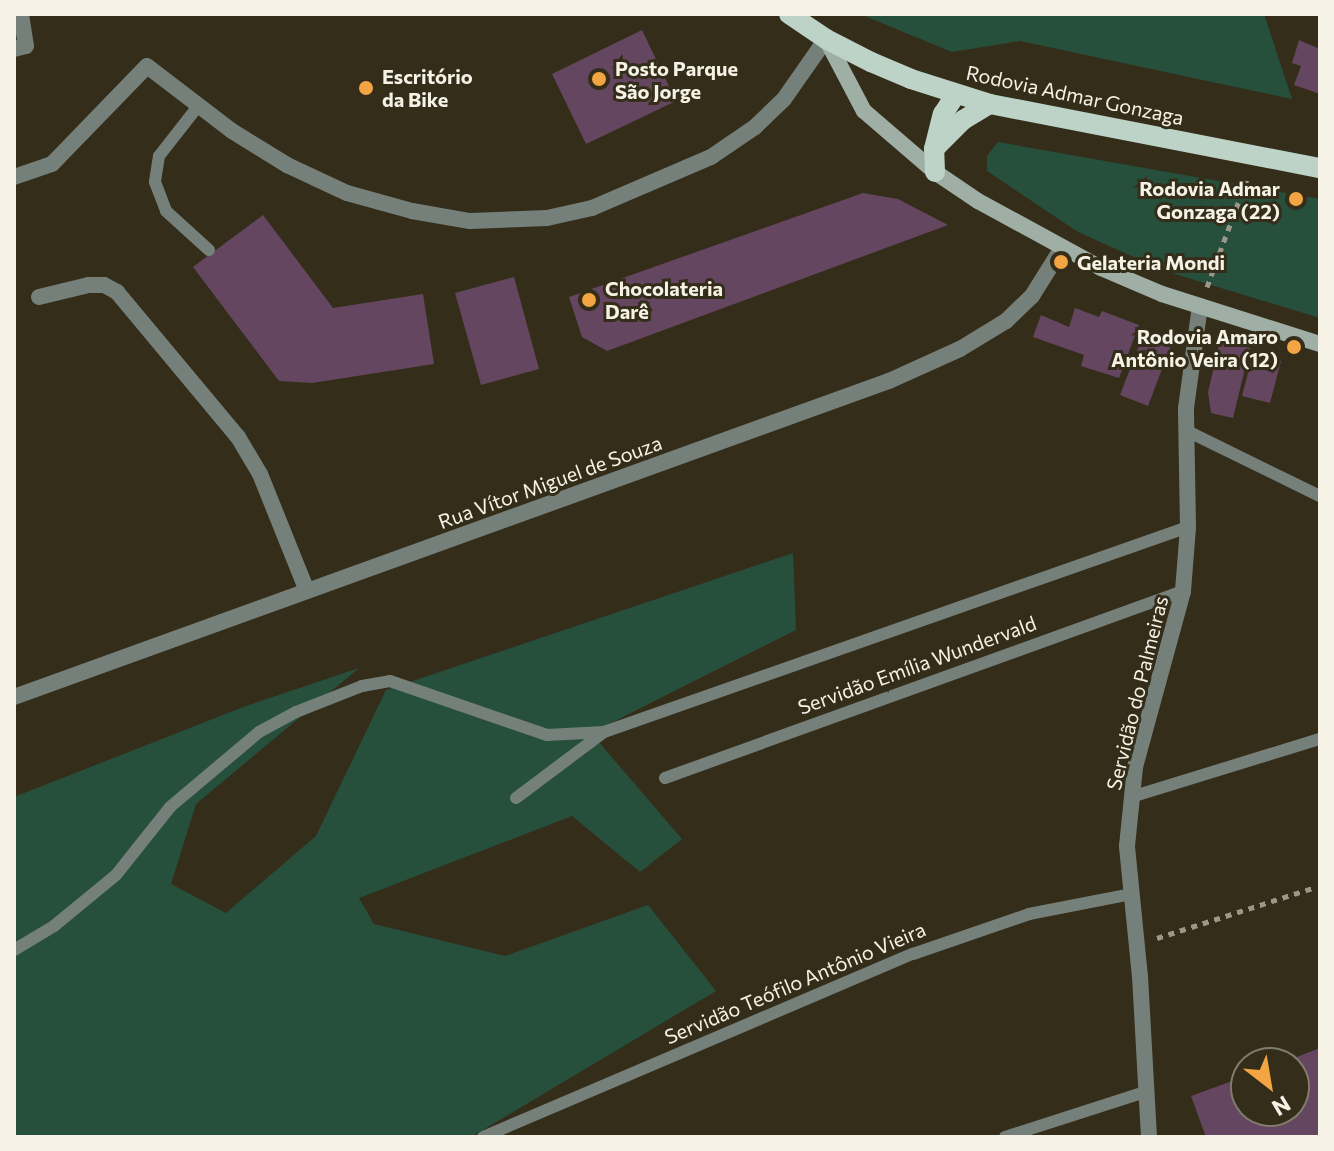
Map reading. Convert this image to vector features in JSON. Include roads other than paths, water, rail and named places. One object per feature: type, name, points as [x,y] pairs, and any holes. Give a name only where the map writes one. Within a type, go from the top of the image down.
[{"type":"main road","name":"Rodovia Admar Gonzaga","points":[[789,14],[826,39],[911,79],[990,104],[1320,168]]},
{"type":"main road","points":[[826,39],[864,111],[935,172],[978,201],[1062,248],[1150,289],[1320,344]]},
{"type":"main road","points":[[935,172],[934,149],[943,114],[956,94]]},
{"type":"main road","points":[[934,149],[963,120],[990,104]]},
{"type":"street","points":[[14,49],[26,46],[21,14]]},
{"type":"street","points":[[14,177],[52,164],[147,66],[287,165],[347,193],[412,211],[470,221],[547,218],[592,208],[711,157],[755,127],[784,99],[826,39]]},
{"type":"street","name":"Rua Vítor Miguel de Souza","points":[[14,697],[889,381],[946,356],[1006,321],[1032,296],[1062,248]]},
{"type":"street","points":[[39,297],[89,285],[104,285],[117,292],[238,437],[260,474],[307,591]]},
{"type":"street","name":"Servidão do Palmeiras","points":[[1149,1137],[1137,944],[1127,846],[1135,767],[1183,591],[1188,527],[1187,392],[1200,306]]},
{"type":"lane","points":[[199,105],[159,156],[155,182],[166,211],[209,250]]},
{"type":"lane","points":[[1185,430],[1320,496]]},
{"type":"lane","points":[[14,950],[54,926],[116,875],[170,807],[259,732],[296,712],[362,686],[390,681],[547,735],[604,732],[1188,527]]},
{"type":"lane","name":"Servidão Emília Wundervald","points":[[665,778],[1183,591]]},
{"type":"lane","points":[[516,798],[604,732]]},
{"type":"lane","points":[[1131,797],[1320,739]]},
{"type":"lane","name":"Servidão Teófilo Antônio Vieira","points":[[483,1137],[913,954],[1029,914],[1132,894]]},
{"type":"lane","points":[[1005,1137],[1145,1092]]},
{"type":"place","name":"Posto Parque São Jorge","points":[[599,79]]},
{"type":"place","name":"Escritório da Bike","points":[[366,88]]},
{"type":"place","name":"Rodovia Admar Gonzaga (22)","points":[[1296,199]]},
{"type":"place","name":"Gelateria Mondi","points":[[1061,262]]},
{"type":"place","name":"Chocolateria Darê","points":[[589,300]]},
{"type":"place","name":"Rodovia Amaro Antônio Veira (12)","points":[[1294,347]]}]
